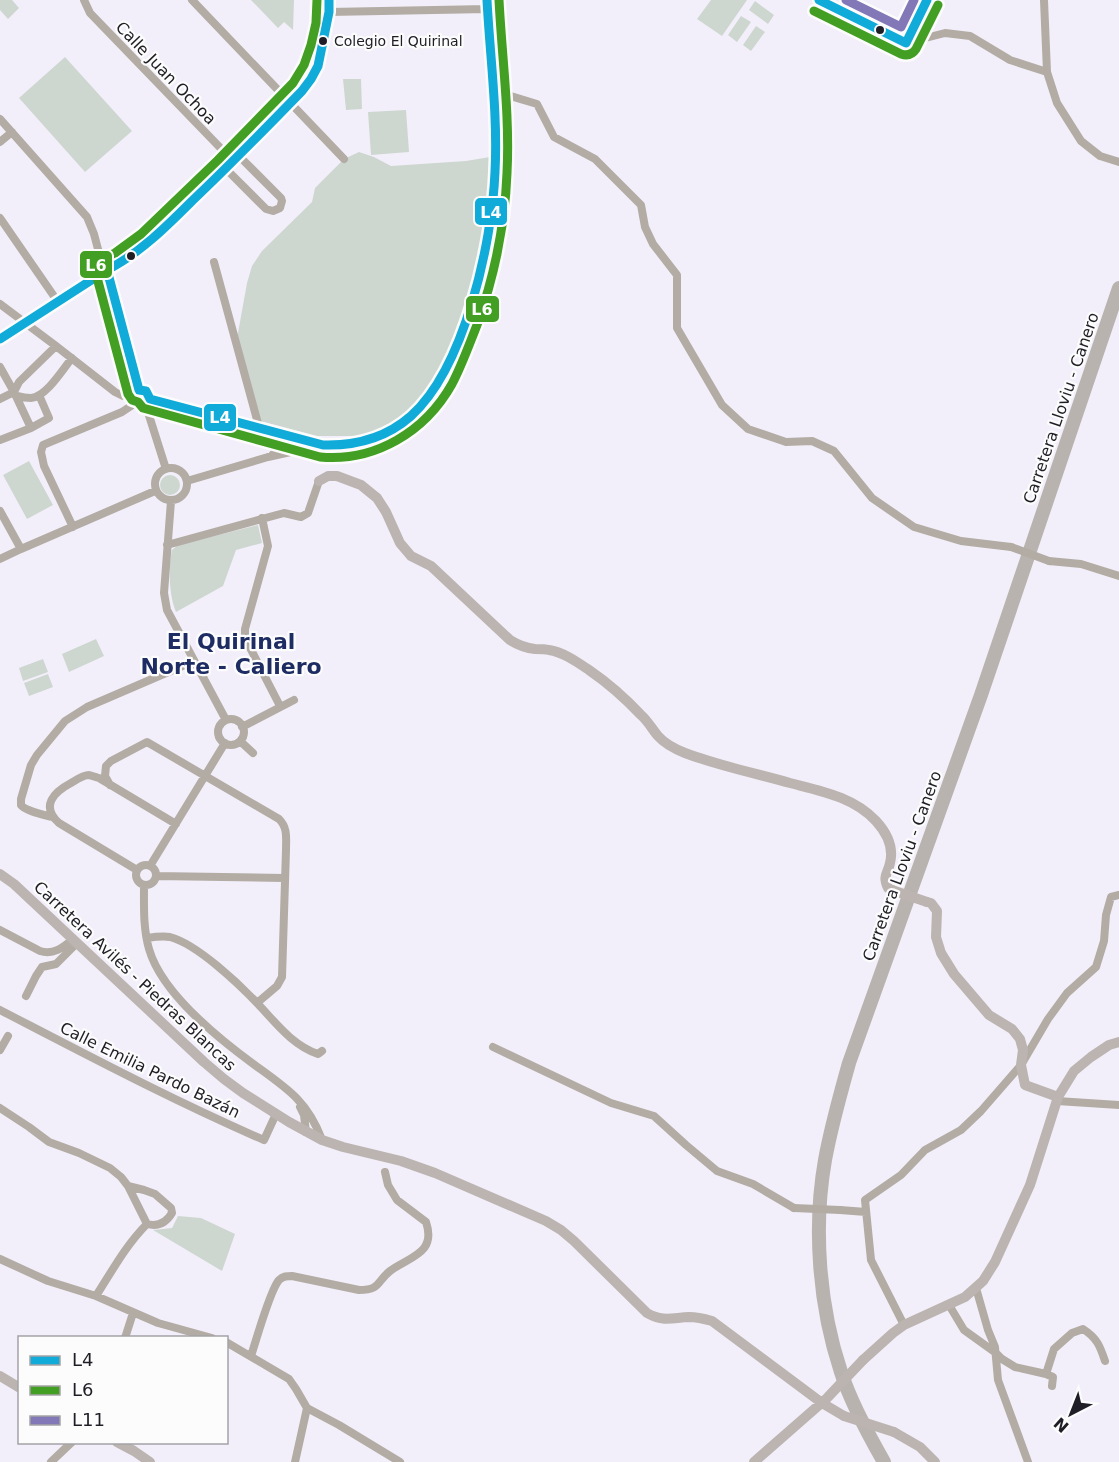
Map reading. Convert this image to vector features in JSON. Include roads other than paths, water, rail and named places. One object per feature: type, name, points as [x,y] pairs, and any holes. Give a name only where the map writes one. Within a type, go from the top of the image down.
[{"type":"highway","name":"Carretera Lloviu - Canero","points":[[884,1462],[864,1425],[841,1372],[826,1315],[819,1258],[824,1162],[849,1063],[981,695],[1119,288]]},
{"type":"street","points":[[76,0],[90,14]]},
{"type":"street","name":"Calle Juan Ochoa","points":[[84,0],[90,14],[236,159],[281,198],[280,208],[273,211],[266,209],[226,169]]},
{"type":"street","points":[[192,0],[344,159]]},
{"type":"street","points":[[0,339],[149,243],[291,104],[311,79],[318,66],[329,12],[328,0]]},
{"type":"street","points":[[1044,0],[1047,72],[1058,103],[1081,141],[1100,156],[1119,162]]},
{"type":"street","points":[[0,304],[115,392],[133,400],[140,408],[148,403],[259,427],[323,445],[343,446],[362,443],[391,430],[410,418],[424,403],[448,367],[479,282],[488,243],[496,156],[494,91],[487,4],[329,12]]},
{"type":"street","points":[[906,43],[945,33],[970,36],[1010,60],[1047,72]]},
{"type":"street","points":[[494,91],[537,104],[554,137],[596,159],[641,205],[645,227],[652,244],[676,275],[677,328],[722,405],[748,429],[786,442],[812,441],[834,451],[872,498],[914,527],[961,541],[1011,547],[1049,561],[1081,564],[1119,576]]},
{"type":"street","points":[[0,119],[87,217],[112,285],[139,390]]},
{"type":"street","points":[[0,142],[12,132]]},
{"type":"street","points":[[0,218],[57,302]]},
{"type":"street","points":[[214,262],[259,427]]},
{"type":"street","points":[[16,394],[19,382],[56,346]]},
{"type":"street","points":[[0,399],[16,394],[32,398],[39,395],[47,390],[72,358]]},
{"type":"street","points":[[0,367],[16,394],[31,428]]},
{"type":"street","points":[[73,527],[44,466],[41,452],[43,445],[122,412],[133,400],[134,393],[139,390],[146,391],[150,396],[148,403],[166,469]]},
{"type":"street","points":[[0,440],[49,418],[39,395]]},
{"type":"street","points":[[268,457],[280,450],[283,445],[282,439],[276,432]]},
{"type":"street","points":[[187,481],[268,457],[323,445]]},
{"type":"street","points":[[166,469],[177,469],[183,473],[187,481],[186,492],[182,497],[171,501],[162,498],[155,490],[156,477],[166,469]]},
{"type":"street","points":[[167,545],[284,513],[301,517],[308,513],[319,481],[328,476],[337,476],[361,485],[377,498],[400,543],[411,556],[431,566],[510,640],[521,647],[549,650],[568,656],[588,669],[633,706],[658,736],[669,745],[684,753],[709,761],[833,794],[861,808],[887,834],[891,850],[885,881],[888,888],[931,903],[937,911],[936,937],[941,953],[954,974],[989,1015],[1012,1029],[1020,1039],[1023,1050],[1021,1065],[1025,1085],[1057,1099],[1119,1105]]},
{"type":"street","points":[[0,559],[155,490]]},
{"type":"street","points":[[171,501],[164,593],[167,610],[226,720]]},
{"type":"street","points":[[0,511],[21,549]]},
{"type":"street","points":[[262,518],[268,546],[245,629],[245,638],[280,706]]},
{"type":"street","points":[[137,870],[52,818],[23,807],[21,799],[31,765],[66,721],[87,707],[194,661]]},
{"type":"street","points":[[242,727],[294,700]]},
{"type":"street","points":[[226,720],[235,720],[242,727],[243,736],[240,741],[231,745],[219,737],[218,731],[222,722],[226,720]]},
{"type":"street","points":[[240,741],[253,753]]},
{"type":"street","points":[[110,785],[105,776],[106,766],[147,742],[283,823],[286,829],[282,977],[277,986],[257,1003]]},
{"type":"street","points":[[150,866],[225,743]]},
{"type":"street","points":[[52,818],[49,810],[56,793],[72,782],[89,775],[99,778],[176,824]]},
{"type":"street","points":[[144,865],[155,870],[156,876],[153,882],[144,885],[137,880],[136,876],[137,870],[144,865]]},
{"type":"street","name":"Carretera Avilés - Piedras Blancas","points":[[0,874],[224,1080],[276,1114],[322,1140],[435,1173],[546,1221],[574,1241],[646,1313],[657,1319],[691,1317],[703,1318],[712,1322],[825,1400],[844,1416],[894,1432],[920,1447],[935,1462]]},
{"type":"street","points":[[156,876],[285,878]]},
{"type":"street","points":[[144,885],[147,938],[156,967],[170,990],[220,1038],[296,1097],[322,1140]]},
{"type":"street","points":[[904,1325],[872,1260],[865,1200],[901,1175],[925,1150],[960,1130],[981,1111],[1021,1065],[1048,1019],[1067,993],[1096,967],[1104,941],[1106,915],[1112,897],[1119,895]]},
{"type":"street","points":[[0,930],[46,952],[55,951],[75,941]]},
{"type":"street","points":[[147,938],[168,937],[184,942],[229,976],[279,1027],[308,1049]]},
{"type":"street","points":[[26,996],[42,967],[56,964],[75,941]]},
{"type":"street","name":"Calle Emilia Pardo Bazán","points":[[0,1010],[205,1114],[264,1140],[276,1114]]},
{"type":"street","points":[[0,1050],[8,1035]]},
{"type":"street","points":[[754,1462],[825,1400],[863,1360],[893,1333],[904,1325],[965,1297],[983,1281],[995,1262],[1030,1185],[1057,1099],[1074,1071],[1091,1057],[1119,1042]]},
{"type":"street","points":[[493,1047],[611,1103],[654,1116],[717,1171],[753,1184],[794,1208],[866,1212]]},
{"type":"street","points":[[0,1108],[49,1142],[79,1153],[121,1176],[147,1224],[154,1226],[161,1224],[172,1213],[171,1208],[155,1194],[128,1186]]},
{"type":"street","points":[[289,1122],[309,1116]]},
{"type":"street","points":[[306,1132],[310,1127],[309,1116]]},
{"type":"street","points":[[251,1356],[272,1293],[278,1281],[283,1277],[292,1275],[368,1290],[375,1288],[389,1272],[414,1258],[423,1250],[428,1235],[426,1222],[397,1200],[388,1185],[385,1172]]},
{"type":"street","points":[[96,1296],[125,1250],[147,1224]]},
{"type":"street","points":[[0,1259],[48,1281],[96,1296],[166,1326],[204,1336]]},
{"type":"street","points":[[976,1288],[996,1353],[998,1380],[1028,1462]]},
{"type":"street","points":[[949,1305],[964,1330],[1015,1367],[1053,1377],[1052,1386]]},
{"type":"street","points":[[126,1336],[133,1313]]},
{"type":"street","points":[[1046,1374],[1054,1349],[1072,1333],[1083,1329],[1100,1345],[1105,1361]]},
{"type":"street","points":[[228,1343],[289,1379],[307,1408],[399,1462]]},
{"type":"street","points":[[0,1376],[18,1387]]},
{"type":"street","points":[[295,1462],[307,1408]]},
{"type":"street","points":[[51,1462],[71,1444]]},
{"type":"street","points":[[119,1444],[150,1462]]},
{"type":"place","name":"Colegio El Quirinal","points":[[323,41]]},
{"type":"district","name":"El Quirinal Norte - Caliero","points":[[231,654]]}]
